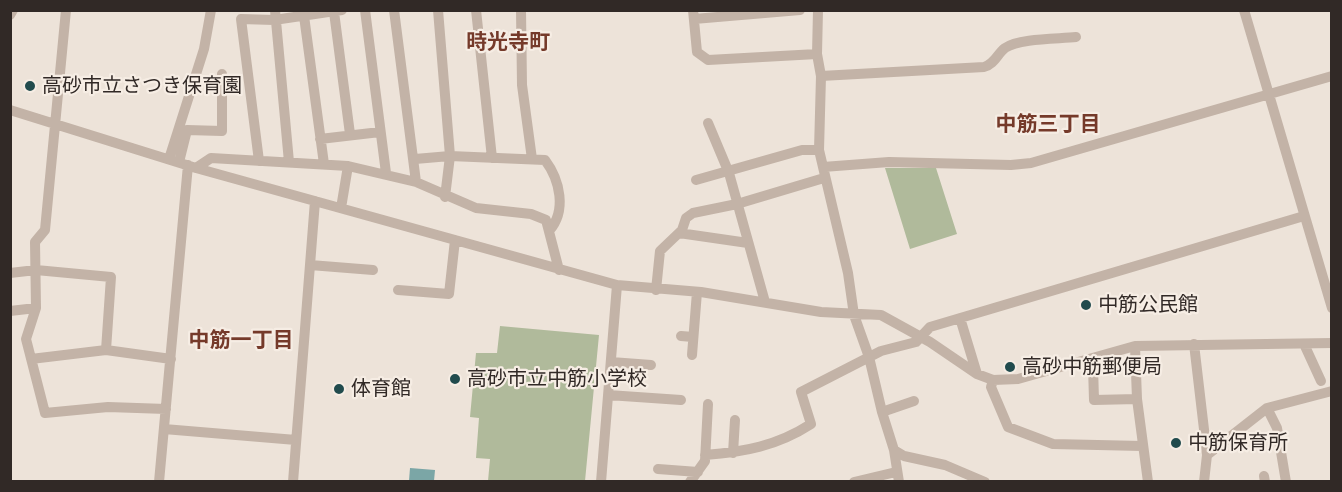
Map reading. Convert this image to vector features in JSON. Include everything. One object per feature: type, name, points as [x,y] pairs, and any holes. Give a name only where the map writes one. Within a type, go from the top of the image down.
[{"type":"street","points":[[10,15],[14,10]]},
{"type":"street","points":[[66,10],[45,230],[34,242],[36,308],[26,339],[31,359],[45,414],[108,407],[166,409]]},
{"type":"street","points":[[183,164],[211,10]]},
{"type":"street","points":[[365,10],[386,173]]},
{"type":"street","points":[[394,10],[415,159],[416,182]]},
{"type":"street","points":[[438,10],[450,156],[445,196]]},
{"type":"street","points":[[476,10],[492,158]]},
{"type":"street","points":[[521,10],[522,85],[532,159]]},
{"type":"street","points":[[800,10],[694,15],[697,52],[708,60],[817,54]]},
{"type":"street","points":[[818,10],[817,54],[821,76],[819,150],[848,273],[854,315],[869,357],[894,450],[897,477],[854,482]]},
{"type":"street","points":[[1244,10],[1332,308]]},
{"type":"street","points":[[259,160],[241,19],[338,11],[350,134]]},
{"type":"street","points":[[306,13],[324,164]]},
{"type":"street","points":[[275,15],[289,162]]},
{"type":"street","points":[[821,76],[984,67],[990,65],[1004,48],[1015,44],[1076,37]]},
{"type":"street","points":[[159,482],[171,359],[187,130],[222,131],[222,74]]},
{"type":"street","points":[[656,290],[660,251],[679,233],[686,218],[693,213],[737,204],[823,173],[889,162],[1031,163],[1332,76]]},
{"type":"street","points":[[10,110],[55,126],[183,164],[617,285],[696,292],[854,315],[881,315],[921,337],[976,374],[993,380],[1018,380],[1135,346],[1332,343]]},
{"type":"street","points":[[708,123],[729,171],[765,302]]},
{"type":"street","points":[[320,139],[380,132]]},
{"type":"street","points":[[696,180],[802,150],[819,150]]},
{"type":"street","points":[[415,159],[450,156],[545,160],[552,169],[558,189],[560,212],[556,223],[549,231]]},
{"type":"street","points":[[183,164],[211,158],[259,160],[348,166],[386,173],[416,182],[476,208],[531,214],[546,220],[559,270]]},
{"type":"street","points":[[341,208],[348,166]]},
{"type":"street","points":[[293,482],[315,201]]},
{"type":"street","points":[[705,455],[733,453],[773,444],[811,424],[801,392],[869,357],[896,346],[916,342],[930,327],[1304,216]]},
{"type":"street","points":[[679,233],[748,243]]},
{"type":"street","points":[[398,290],[449,294],[455,240]]},
{"type":"street","points":[[346,255],[346,268]]},
{"type":"street","points":[[310,265],[373,270]]},
{"type":"street","points":[[10,273],[36,270],[111,277],[106,350]]},
{"type":"street","points":[[601,482],[617,285]]},
{"type":"street","points":[[692,355],[696,292]]},
{"type":"street","points":[[10,311],[36,308]]},
{"type":"street","points":[[960,318],[976,374]]},
{"type":"street","points":[[681,336],[693,337]]},
{"type":"street","points":[[1194,344],[1207,455],[1204,482]]},
{"type":"street","points":[[1304,344],[1321,381]]},
{"type":"street","points":[[1135,346],[1137,399],[1148,482]]},
{"type":"street","points":[[31,359],[106,350],[171,359]]},
{"type":"street","points":[[1090,360],[1093,366],[1094,400],[1137,399]]},
{"type":"street","points":[[611,362],[651,365]]},
{"type":"street","points":[[993,380],[991,387],[1008,427],[1028,436],[1053,444],[1142,446]]},
{"type":"street","points":[[1207,455],[1267,408],[1332,391]]},
{"type":"street","points":[[608,395],[667,394],[681,400]]},
{"type":"street","points":[[882,412],[914,401]]},
{"type":"street","points":[[690,482],[698,472],[705,455],[708,404]]},
{"type":"street","points":[[1267,408],[1277,428],[1286,482]]},
{"type":"street","points":[[733,453],[735,420]]},
{"type":"street","points":[[164,429],[296,440]]},
{"type":"street","points":[[894,450],[904,456],[945,465],[985,482]]},
{"type":"street","points":[[658,469],[698,472]]},
{"type":"green space","points":[[885,168],[936,168],[957,234],[910,249]]},
{"type":"green space","points":[[500,326],[599,335],[585,481],[488,481],[490,459],[476,458],[479,418],[470,417],[476,353],[497,353]]},
{"type":"water","points":[[410,468],[435,470],[434,481],[409,481]]},
{"type":"place","name":"高砂市立さつき保育園","points":[[30,86]]},
{"type":"place","name":"中筋公民館","points":[[1086,305]]},
{"type":"place","name":"高砂中筋郵便局","points":[[1010,367]]},
{"type":"place","name":"高砂市立中筋小学校","points":[[455,379]]},
{"type":"place","name":"体育館","points":[[339,389]]},
{"type":"place","name":"中筋保育所","points":[[1176,443]]},
{"type":"district","name":"時光寺町","points":[[508,43]]},
{"type":"district","name":"中筋三丁目","points":[[1048,125]]},
{"type":"district","name":"中筋一丁目","points":[[241,341]]}]
